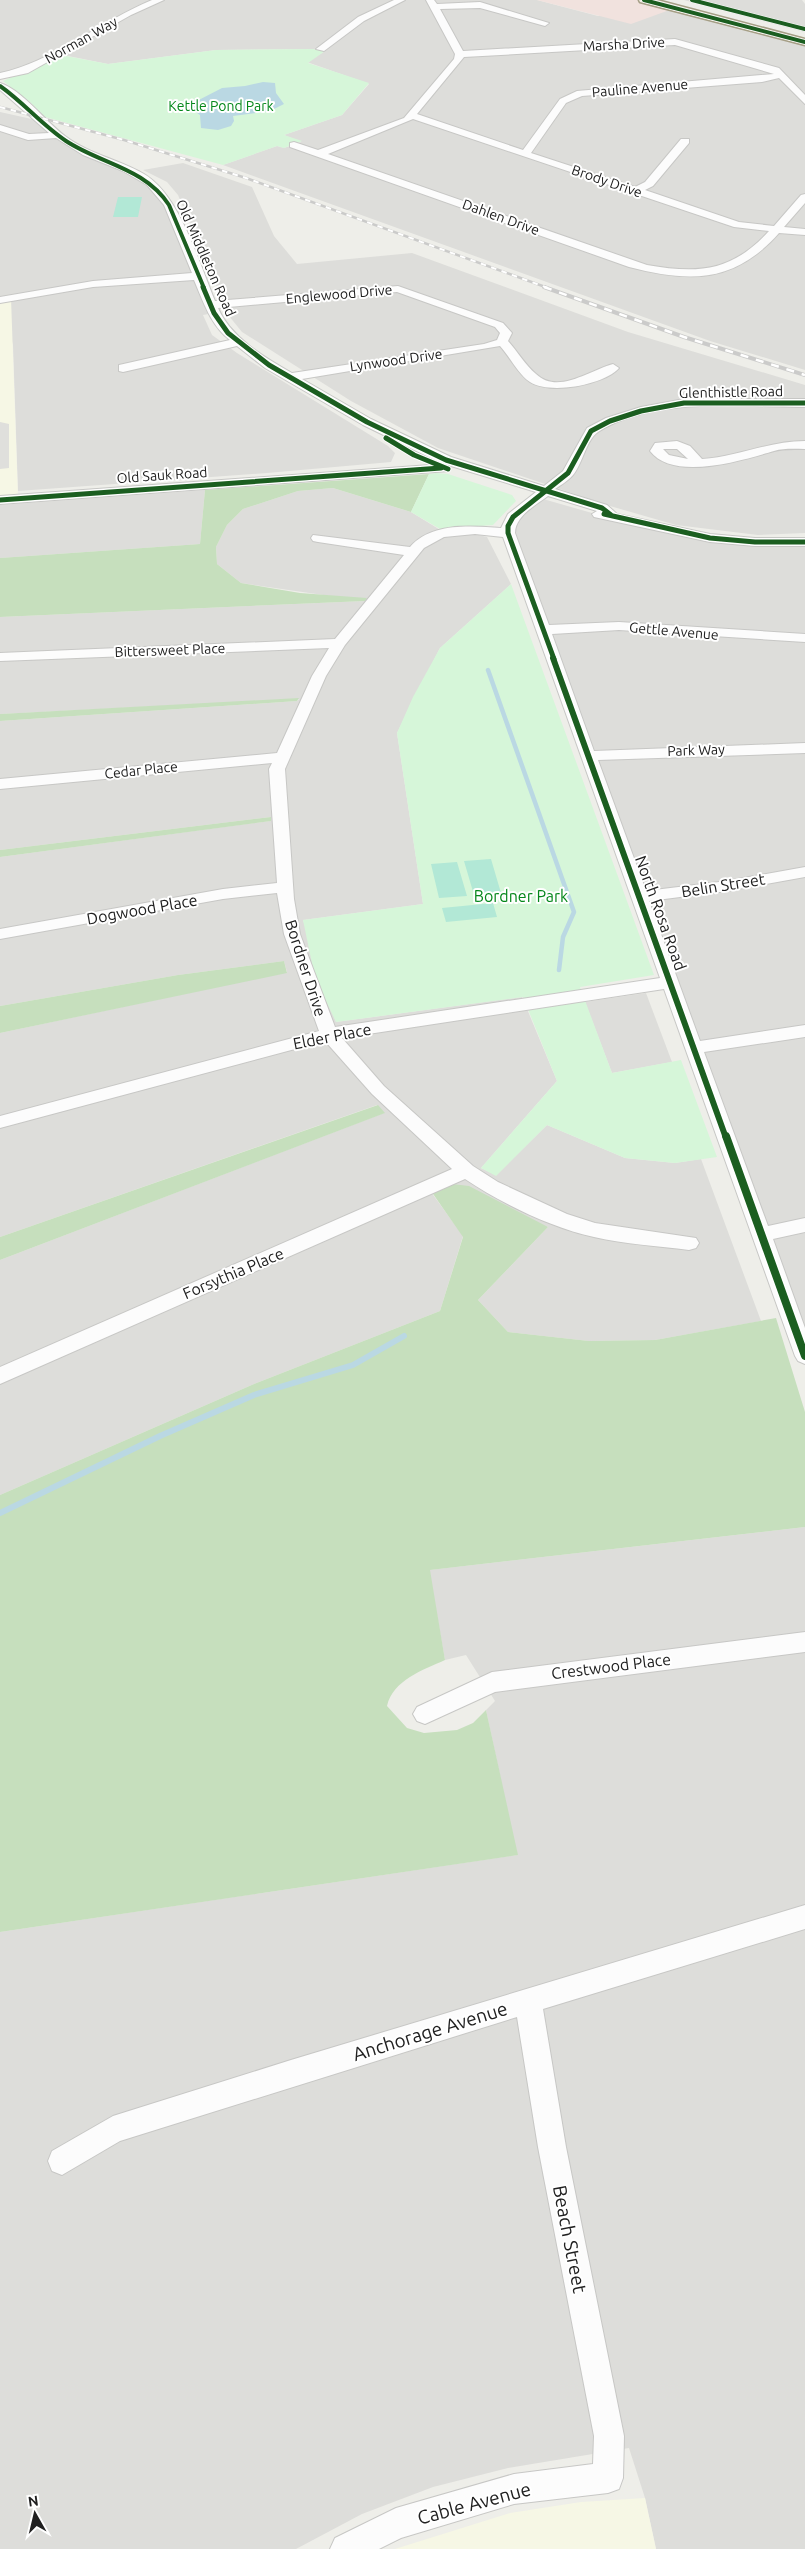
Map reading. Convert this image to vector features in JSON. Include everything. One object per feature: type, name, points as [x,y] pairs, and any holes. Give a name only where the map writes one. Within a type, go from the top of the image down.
[{"type":"main road","points":[[644,0],[805,42]]},
{"type":"main road","points":[[666,0],[715,10]]},
{"type":"main road","points":[[675,0],[805,34]]},
{"type":"main road","points":[[695,13],[763,28],[780,27]]},
{"type":"street","name":"Norman Way","points":[[0,76],[25,71],[128,13],[160,0]]},
{"type":"street","points":[[321,49],[361,19],[381,7],[401,0]]},
{"type":"street","points":[[432,3],[480,5],[545,23]]},
{"type":"street","points":[[320,153],[404,122],[412,116],[458,60],[460,54],[432,3]]},
{"type":"street","name":"Marsha Drive","points":[[460,54],[671,41],[766,66],[782,75]]},
{"type":"street","points":[[782,75],[805,101]]},
{"type":"street","name":"Pauline Avenue","points":[[526,153],[564,101],[580,93],[762,79],[782,75]]},
{"type":"street","name":"Old Middleton Road","points":[[0,86],[15,96],[55,132],[83,152],[132,172],[156,185],[169,205],[198,276],[222,327],[238,342],[269,365],[367,422],[381,427],[445,464],[540,494],[592,513],[611,515],[710,538],[755,542],[805,542]]},
{"type":"street","name":"Brody Drive","points":[[412,116],[738,226],[805,232]]},
{"type":"street","points":[[0,128],[28,137],[55,132]]},
{"type":"street","points":[[635,190],[649,184],[685,141]]},
{"type":"street","name":"Dahlen Drive","points":[[294,145],[633,265],[676,272],[725,268],[747,258],[805,197]]},
{"type":"street","points":[[0,300],[93,284],[198,276]]},
{"type":"street","name":"Englewood Drive","points":[[211,305],[398,289],[499,325],[506,333],[502,342]]},
{"type":"street","points":[[123,368],[238,342]]},
{"type":"street","points":[[502,342],[533,379],[547,384],[588,380],[613,368]]},
{"type":"street","name":"Lynwood Drive","points":[[290,377],[485,348],[502,342]]},
{"type":"street","name":"Glenthistle Road","points":[[540,494],[568,473],[591,431],[622,417],[665,406],[694,403],[805,403]]},
{"type":"street","name":"Old Middleton Road","points":[[367,422],[373,430],[406,451],[431,463],[445,464]]},
{"type":"street","points":[[697,461],[714,462],[757,453],[774,447],[805,445]]},
{"type":"street","points":[[390,466],[400,461],[406,451]]},
{"type":"street","name":"Old Sauk Road","points":[[326,476],[390,466],[431,463]]},
{"type":"street","name":"Old Sauk Road","points":[[0,500],[326,476],[445,464]]},
{"type":"street","points":[[508,533],[508,526],[514,517],[540,494]]},
{"type":"street","name":"Bordner Drive","points":[[508,533],[475,530],[440,534],[418,545],[339,643],[319,676],[277,769],[285,887],[292,934],[312,994],[329,1034],[378,1090],[466,1171],[522,1202],[569,1222],[594,1230],[689,1243]]},
{"type":"street","name":"North Rosa Road","points":[[508,533],[805,1356]]},
{"type":"street","points":[[318,538],[413,552]]},
{"type":"street","name":"Gettle Avenue","points":[[544,630],[619,626],[805,638]]},
{"type":"street","name":"Bittersweet Place","points":[[0,657],[339,643]]},
{"type":"street","name":"Park Way","points":[[588,756],[678,751],[805,748]]},
{"type":"street","name":"Cedar Place","points":[[0,784],[282,757]]},
{"type":"street","name":"Belin Street","points":[[640,897],[727,886],[805,872]]},
{"type":"street","name":"Dogwood Place","points":[[0,934],[214,896],[285,887]]},
{"type":"street","name":"Elder Place","points":[[0,1122],[329,1034],[671,982]]},
{"type":"street","points":[[694,1048],[805,1031]]},
{"type":"street","name":"Forsythia Place","points":[[0,1376],[466,1171]]},
{"type":"street","points":[[762,1234],[805,1225]]},
{"type":"street","name":"Crestwood Place","points":[[424,1714],[492,1682],[805,1642]]},
{"type":"street","name":"Anchorage Avenue","points":[[62,2161],[113,2130],[528,2001],[805,1918]]},
{"type":"street","name":"Beach Street","points":[[528,2001],[552,2147],[609,2436],[608,2478]]},
{"type":"street","name":"Cable Avenue","points":[[346,2549],[396,2524],[514,2489],[608,2478]]},
{"type":"shaded area","points":[[0,0],[537,0],[598,16],[671,9],[805,44],[805,370],[710,341],[223,165],[277,146],[284,148],[301,142],[284,135],[342,115],[369,84],[307,62],[325,51],[312,49],[216,50],[108,64],[53,53],[26,68],[0,73]]},
{"type":"shaded area","points":[[537,0],[644,0],[675,8],[631,24]]},
{"type":"shaded area","points":[[684,0],[802,0],[805,4],[805,32]]},
{"type":"shaded area","points":[[0,112],[45,122],[57,135],[156,185],[214,313],[203,315],[212,335],[237,353],[388,446],[395,453],[391,462],[18,491],[13,345],[0,300]]},
{"type":"shaded area","points":[[183,163],[252,187],[274,236],[297,264],[412,253],[628,332],[805,385],[805,533],[758,535],[676,525],[610,506],[438,448],[351,401],[242,332],[229,316],[178,195],[167,182],[143,170]]},
{"type":"shaded area","points":[[11,298],[18,498],[0,500],[0,300]]},
{"type":"shaded area","points":[[0,422],[9,424],[9,468],[0,469]]},
{"type":"shaded area","points":[[333,488],[411,512],[450,536],[475,534],[487,537],[511,584],[440,648],[397,733],[423,904],[303,920],[336,1022],[522,997],[557,1081],[481,1168],[496,1175],[547,1125],[625,1158],[675,1163],[701,1159],[761,1321],[655,1340],[589,1341],[508,1332],[478,1300],[548,1227],[431,1192],[463,1236],[440,1311],[254,1384],[0,1495],[0,1260],[384,1113],[377,1105],[0,1237],[0,1033],[287,972],[284,961],[178,975],[0,1006],[0,857],[270,821],[271,817],[0,850],[0,721],[297,701],[299,699],[0,714],[0,617],[365,601],[241,583],[217,564],[216,547],[227,525],[243,509],[298,491]]},
{"type":"shaded area","points":[[205,490],[200,544],[0,558],[0,505]]},
{"type":"shaded area","points":[[536,497],[592,513],[611,515],[689,535],[805,542],[805,1356],[508,526]]},
{"type":"shaded area","points":[[646,993],[672,1062],[612,1073],[585,1002]]},
{"type":"shaded area","points":[[805,1527],[805,2549],[656,2549],[645,2498],[629,2448],[508,2468],[433,2487],[362,2514],[296,2549],[0,2549],[0,1932],[517,1855],[486,1710],[495,1701],[466,1655],[445,1660],[429,1570]]},
{"type":"shaded area","points":[[645,2498],[656,2549],[395,2549],[510,2513],[581,2502]]},
{"type":"green space","name":"Kettle Pond Park","points":[[312,49],[325,51],[308,63],[369,83],[342,115],[284,135],[302,141],[284,148],[277,146],[223,165],[45,117],[30,102],[3,81],[61,55],[108,64],[216,50]]},
{"type":"green space","points":[[118,197],[142,197],[138,217],[113,217]]},
{"type":"green space","points":[[429,474],[411,512],[333,488],[298,491],[243,509],[227,525],[216,547],[217,564],[241,583],[300,593],[367,598],[365,601],[0,617],[0,558],[200,544],[205,490]]},
{"type":"green space","points":[[429,474],[448,474],[512,495],[516,501],[493,525],[440,529],[411,512]]},
{"type":"green space","name":"Bordner Park","points":[[511,584],[654,975],[580,987],[612,1073],[681,1060],[717,1157],[675,1163],[625,1158],[547,1125],[496,1176],[481,1168],[557,1081],[523,997],[336,1022],[315,978],[303,920],[423,904],[397,733],[413,697],[440,648]]},
{"type":"green space","points":[[299,698],[297,701],[0,721],[0,714]]},
{"type":"green space","points":[[271,817],[271,821],[0,857],[0,850]]},
{"type":"green space","points":[[491,859],[501,893],[474,895],[464,861]]},
{"type":"green space","points":[[457,862],[467,896],[439,898],[431,864]]},
{"type":"green space","points":[[493,903],[497,917],[446,922],[442,908]]},
{"type":"green space","points":[[284,961],[287,973],[0,1033],[0,1006],[178,975]]},
{"type":"green space","points":[[378,1105],[385,1113],[0,1260],[0,1237]]},
{"type":"green space","points":[[452,1184],[469,1186],[548,1227],[478,1300],[508,1332],[589,1341],[655,1340],[776,1318],[805,1412],[805,1527],[430,1570],[445,1660],[419,1672],[402,1683],[390,1697],[387,1706],[407,1728],[424,1733],[457,1730],[473,1723],[486,1710],[518,1855],[0,1932],[0,1495],[254,1384],[440,1311],[463,1237],[431,1191]]},
{"type":"water","points":[[263,82],[275,83],[276,93],[284,104],[270,111],[233,116],[234,121],[231,126],[218,130],[201,128],[200,115],[190,108],[191,104],[222,88]]},
{"type":"waterway","points":[[488,670],[574,912],[563,937],[559,970]]},
{"type":"waterway","points":[[0,1513],[160,1436],[254,1395],[353,1365],[404,1336]]},
{"type":"railway","points":[[0,107],[124,140],[246,178],[548,288]]},
{"type":"railway","points":[[544,287],[684,337],[805,375]]},
{"type":"cycle path","points":[[644,0],[805,42]]},
{"type":"cycle path","points":[[692,0],[805,29]]},
{"type":"cycle path","points":[[0,86],[19,100],[64,140],[86,153],[139,175],[161,193],[169,205],[214,313],[228,333],[269,365],[367,422],[381,427],[446,460],[602,508],[611,515]]},
{"type":"cycle path","points":[[805,403],[684,403],[641,411],[610,421],[591,431],[568,473],[513,517],[508,526],[508,533],[805,1356]]},
{"type":"cycle path","points":[[386,438],[414,455],[448,469]]},
{"type":"cycle path","points":[[0,500],[441,468]]},
{"type":"cycle path","points":[[604,514],[710,538],[755,542],[805,542]]}]
